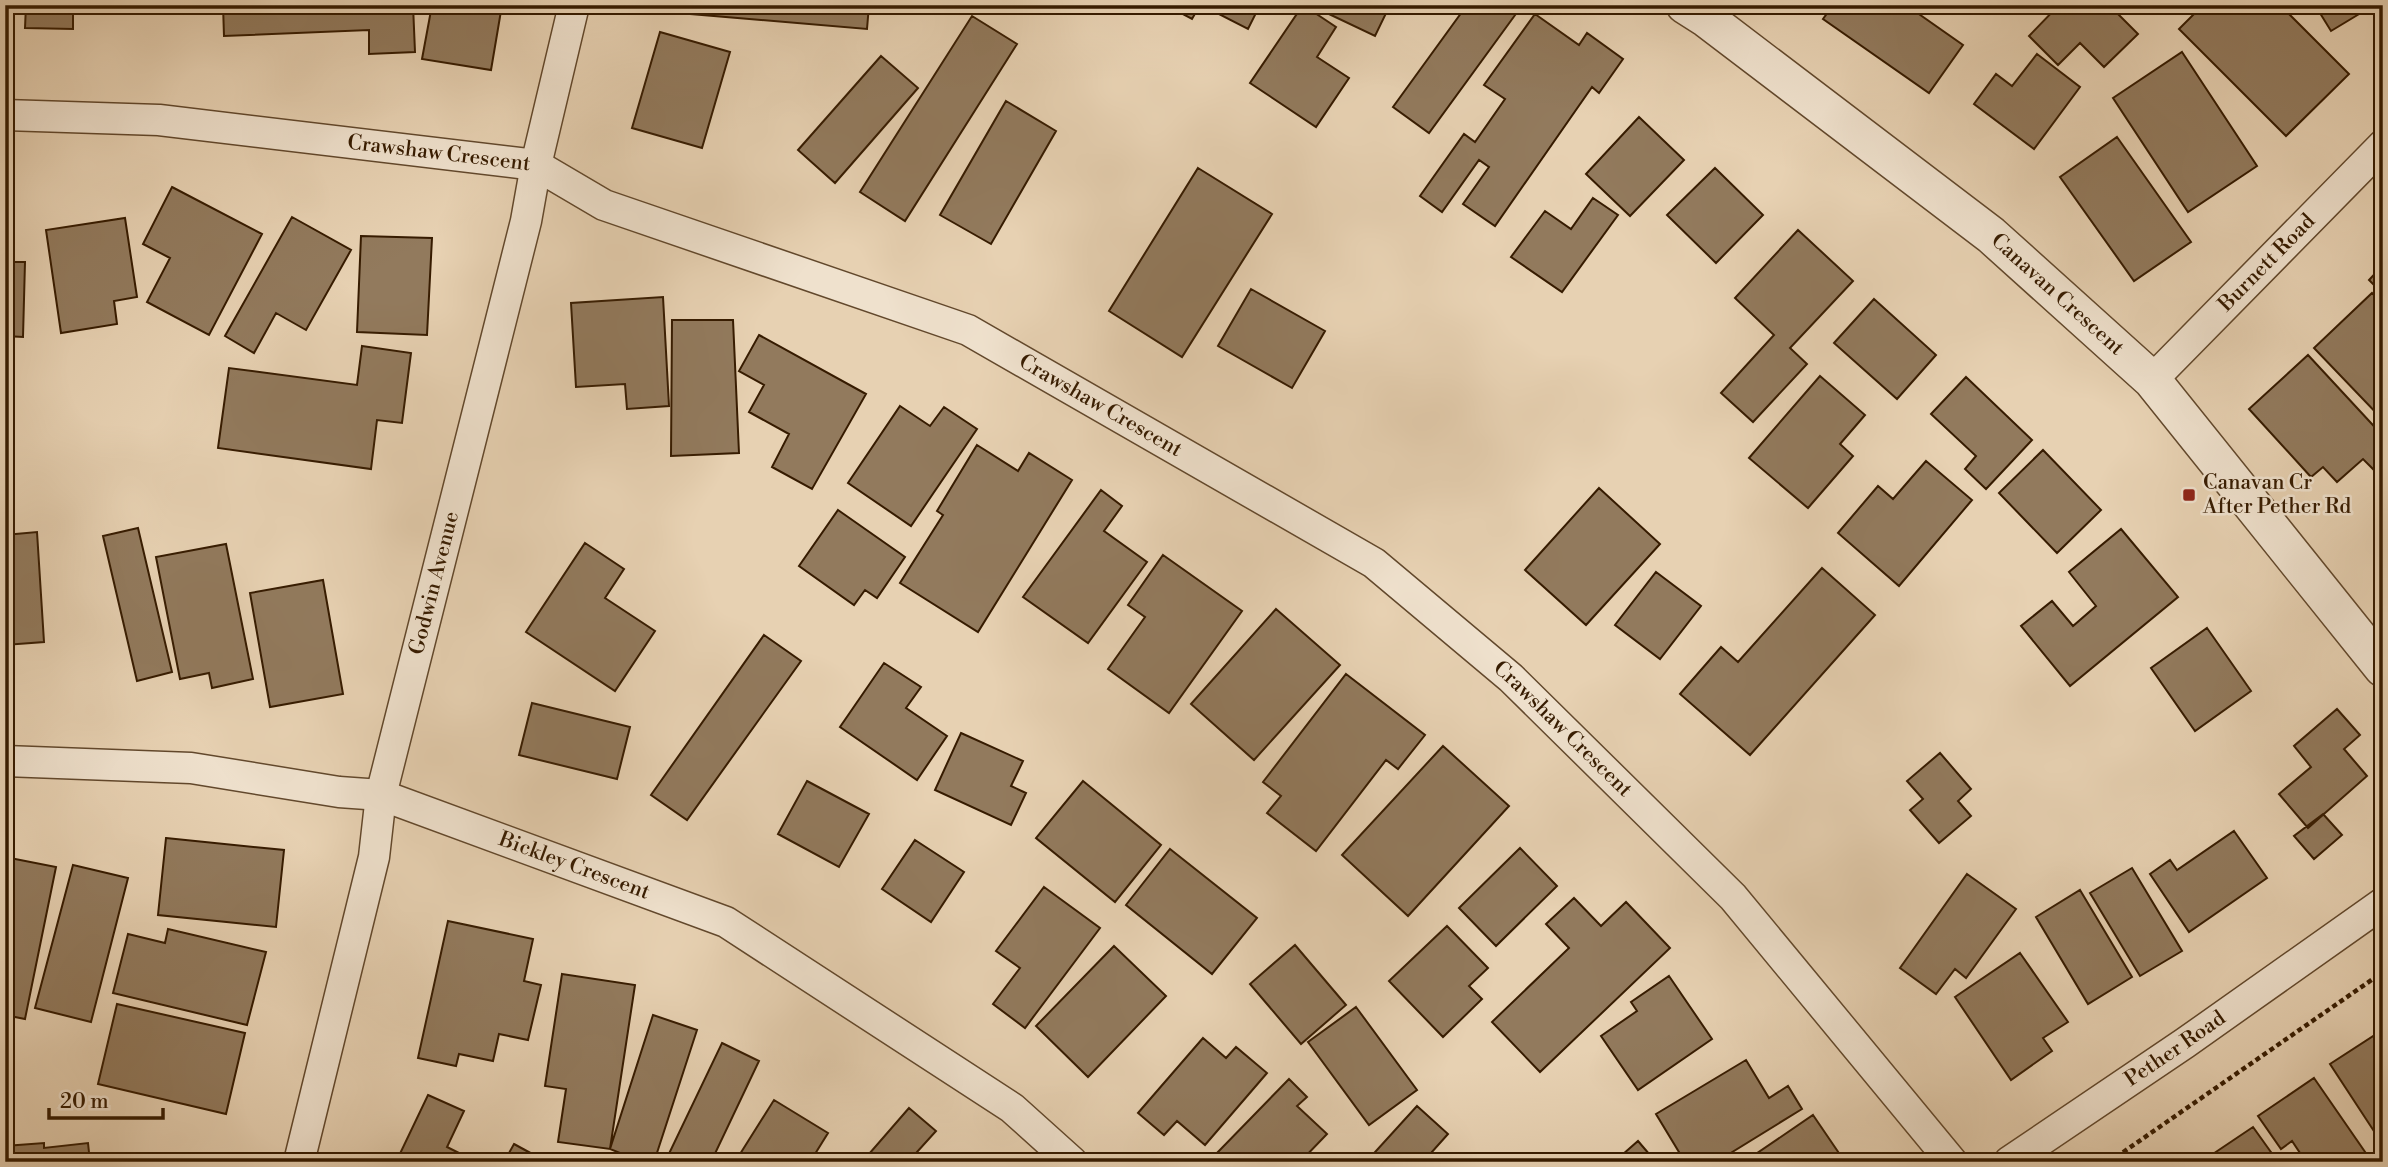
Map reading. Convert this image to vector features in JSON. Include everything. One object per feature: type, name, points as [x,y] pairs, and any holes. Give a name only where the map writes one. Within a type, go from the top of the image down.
[{"type":"street","name":"Godwin Avenue","points":[[299,1162],[374,857],[381,794],[526,221],[536,165],[574,5]]},
{"type":"street","name":"Canavan Crescent","points":[[1703,10],[1991,235],[2152,380],[2379,659]]},
{"type":"street","name":"Crawshaw Crescent","points":[[5,115],[159,120],[536,165],[604,205],[968,330],[1374,563],[1511,678],[1733,897],[1951,1162]]},
{"type":"street","name":"Burnett Road","points":[[2152,380],[2383,145]]},
{"type":"street","name":"Bickley Crescent","points":[[5,761],[191,768],[339,792],[381,794],[726,922],[1012,1108],[1072,1162]]},
{"type":"street","name":"Pether Road","points":[[2009,1162],[2185,1043],[2383,902]]},
{"type":"street","name":"Pether Road","points":[[2339,934],[2383,918]]},
{"type":"path","points":[[2109,1162],[2383,972]]},
{"type":"building","points":[[26,5],[73,5],[73,29],[25,28]]},
{"type":"building","points":[[88,5],[178,5],[178,6],[89,14]]},
{"type":"building","points":[[223,5],[413,5],[415,52],[369,54],[369,30],[224,36]]},
{"type":"building","points":[[432,5],[502,5],[491,70],[422,59]]},
{"type":"building","points":[[679,5],[869,5],[867,29],[679,13]]},
{"type":"building","points":[[1166,5],[1200,5],[1192,19]]},
{"type":"building","points":[[1210,5],[1260,5],[1248,29],[1209,9]]},
{"type":"building","points":[[1303,5],[1336,27],[1317,57],[1349,78],[1316,127],[1250,83]]},
{"type":"building","points":[[1310,5],[1390,5],[1375,36]]},
{"type":"building","points":[[1467,5],[1510,5],[1518,11],[1429,133],[1393,107]]},
{"type":"building","points":[[1833,5],[1906,5],[1963,45],[1929,93],[1823,19]]},
{"type":"building","points":[[2059,5],[2109,5],[2138,34],[2104,67],[2080,43],[2058,65],[2029,36]]},
{"type":"building","points":[[2203,5],[2280,5],[2349,74],[2286,136],[2179,29]]},
{"type":"building","points":[[2315,5],[2374,5],[2331,31]]},
{"type":"building","points":[[1535,14],[1579,45],[1587,33],[1623,59],[1599,93],[1592,87],[1495,226],[1463,204],[1489,167],[1479,160],[1442,212],[1420,196],[1464,134],[1475,142],[1505,99],[1484,85]]},
{"type":"building","points":[[972,16],[1017,44],[905,221],[860,192]]},
{"type":"building","points":[[660,32],[730,52],[702,148],[632,128]]},
{"type":"building","points":[[2182,52],[2257,166],[2188,212],[2113,98]]},
{"type":"building","points":[[2037,54],[2080,87],[2034,149],[1974,104],[1996,74],[2012,86]]},
{"type":"building","points":[[881,56],[918,88],[835,183],[798,150]]},
{"type":"building","points":[[1006,101],[1056,131],[991,244],[940,215]]},
{"type":"building","points":[[1639,117],[1684,160],[1630,216],[1586,174]]},
{"type":"building","points":[[2117,137],[2191,242],[2134,281],[2060,177]]},
{"type":"building","points":[[1198,168],[1272,214],[1182,357],[1109,311]]},
{"type":"building","points":[[1715,168],[1763,215],[1716,263],[1667,215]]},
{"type":"building","points":[[172,187],[262,234],[209,335],[147,302],[170,258],[143,244]]},
{"type":"building","points":[[1593,198],[1618,215],[1562,292],[1511,257],[1545,211],[1571,229]]},
{"type":"building","points":[[292,217],[351,250],[306,330],[276,313],[254,353],[225,336]]},
{"type":"building","points":[[125,218],[137,297],[114,301],[117,324],[61,333],[46,230]]},
{"type":"building","points":[[1798,230],[1853,281],[1790,348],[1807,364],[1753,422],[1721,393],[1774,335],[1735,298]]},
{"type":"building","points":[[361,236],[432,238],[427,335],[357,332]]},
{"type":"building","points":[[5,262],[25,262],[23,337],[5,336]]},
{"type":"building","points":[[2383,265],[2383,294],[2369,280]]},
{"type":"building","points":[[1251,289],[1325,331],[1292,388],[1218,346]]},
{"type":"building","points":[[2372,293],[2383,304],[2383,420],[2314,348]]},
{"type":"building","points":[[663,297],[669,406],[627,409],[625,384],[576,387],[571,303]]},
{"type":"building","points":[[1874,299],[1936,355],[1897,399],[1834,343]]},
{"type":"building","points":[[672,320],[733,320],[739,453],[671,456]]},
{"type":"building","points":[[759,335],[866,394],[812,489],[772,467],[789,434],[749,412],[764,385],[739,371]]},
{"type":"building","points":[[362,346],[411,353],[402,423],[377,420],[371,469],[218,448],[229,368],[357,385]]},
{"type":"building","points":[[2308,355],[2383,436],[2383,460],[2373,469],[2363,459],[2337,482],[2323,467],[2311,477],[2249,409]]},
{"type":"building","points":[[1820,376],[1865,415],[1840,444],[1853,456],[1808,508],[1749,458]]},
{"type":"building","points":[[1966,377],[2032,440],[1986,489],[1965,469],[1976,456],[1931,414]]},
{"type":"building","points":[[900,406],[930,426],[944,407],[977,429],[911,526],[848,483]]},
{"type":"building","points":[[977,445],[1018,471],[1029,453],[1072,480],[978,632],[900,583],[943,515],[937,511]]},
{"type":"building","points":[[2043,450],[2101,510],[2057,553],[1999,493]]},
{"type":"building","points":[[1926,461],[1972,500],[1899,586],[1838,533],[1878,486],[1893,499]]},
{"type":"building","points":[[1599,488],[1660,544],[1586,625],[1525,570]]},
{"type":"building","points":[[1101,490],[1122,506],[1104,531],[1147,562],[1088,643],[1023,597]]},
{"type":"building","points":[[838,510],[905,557],[877,598],[865,590],[854,605],[799,566]]},
{"type":"building","points":[[138,528],[172,672],[137,681],[103,536]]},
{"type":"building","points":[[2121,529],[2178,597],[2070,686],[2021,626],[2052,601],[2073,626],[2096,606],[2069,572]]},
{"type":"building","points":[[37,532],[44,642],[5,645],[5,535]]},
{"type":"building","points":[[585,543],[624,569],[605,598],[655,631],[615,691],[526,632]]},
{"type":"building","points":[[226,544],[253,679],[212,688],[209,673],[180,679],[156,557]]},
{"type":"building","points":[[1163,555],[1242,611],[1169,713],[1108,669],[1145,617],[1128,605]]},
{"type":"building","points":[[1822,568],[1875,615],[1750,755],[1680,694],[1721,647],[1738,662]]},
{"type":"building","points":[[1656,572],[1701,606],[1660,659],[1615,625]]},
{"type":"building","points":[[323,580],[343,694],[270,707],[250,593]]},
{"type":"building","points":[[1276,609],[1340,665],[1254,760],[1191,704]]},
{"type":"building","points":[[2207,628],[2251,691],[2195,731],[2151,668]]},
{"type":"building","points":[[764,635],[801,661],[687,820],[651,795]]},
{"type":"building","points":[[884,663],[921,687],[906,708],[947,736],[917,780],[840,727]]},
{"type":"building","points":[[1346,674],[1425,735],[1398,769],[1386,760],[1316,851],[1267,813],[1281,796],[1263,782]]},
{"type":"building","points":[[532,703],[630,727],[617,779],[519,755]]},
{"type":"building","points":[[2337,709],[2360,735],[2344,749],[2367,776],[2308,828],[2279,794],[2311,767],[2294,746]]},
{"type":"building","points":[[961,733],[1023,761],[1011,786],[1026,793],[1011,825],[935,790]]},
{"type":"building","points":[[1443,746],[1509,806],[1408,916],[1342,855]]},
{"type":"building","points":[[1940,753],[1971,789],[1958,801],[1971,816],[1939,843],[1910,810],[1923,799],[1907,781]]},
{"type":"building","points":[[807,781],[869,814],[839,867],[778,834]]},
{"type":"building","points":[[1083,781],[1161,845],[1115,902],[1036,838]]},
{"type":"building","points":[[2323,814],[2342,835],[2314,859],[2294,836]]},
{"type":"building","points":[[2234,831],[2267,878],[2189,932],[2150,874],[2170,860],[2177,870]]},
{"type":"building","points":[[166,838],[284,850],[276,927],[158,915]]},
{"type":"building","points":[[915,840],[964,872],[931,922],[882,889]]},
{"type":"building","points":[[1520,848],[1557,886],[1496,946],[1459,908]]},
{"type":"building","points":[[1170,849],[1257,918],[1212,974],[1126,905]]},
{"type":"building","points":[[5,857],[56,867],[25,1019],[5,1015]]},
{"type":"building","points":[[73,865],[128,878],[91,1022],[35,1008]]},
{"type":"building","points":[[2132,868],[2182,951],[2140,976],[2090,893]]},
{"type":"building","points":[[1967,874],[2016,909],[1966,978],[1955,969],[1936,994],[1900,968]]},
{"type":"building","points":[[1044,887],[1100,928],[1025,1028],[993,1004],[1020,968],[996,951]]},
{"type":"building","points":[[2080,890],[2132,977],[2088,1004],[2036,917]]},
{"type":"building","points":[[1574,898],[1601,926],[1626,902],[1670,948],[1540,1072],[1492,1022],[1569,948],[1546,924]]},
{"type":"building","points":[[448,921],[533,939],[524,981],[541,985],[528,1040],[499,1034],[493,1061],[459,1054],[456,1066],[418,1058]]},
{"type":"building","points":[[1447,926],[1488,968],[1469,986],[1482,999],[1443,1037],[1389,981]]},
{"type":"building","points":[[168,929],[266,952],[247,1025],[113,993],[128,934],[165,943]]},
{"type":"building","points":[[1295,945],[1346,1005],[1301,1044],[1250,984]]},
{"type":"building","points":[[1114,946],[1166,996],[1088,1077],[1036,1026]]},
{"type":"building","points":[[2020,953],[2068,1022],[2043,1038],[2052,1051],[2011,1080],[1955,997]]},
{"type":"building","points":[[562,974],[635,985],[610,1149],[558,1142],[566,1089],[545,1086]]},
{"type":"building","points":[[1669,976],[1712,1039],[1638,1090],[1601,1036],[1637,1011],[1631,1002]]},
{"type":"building","points":[[117,1004],[245,1033],[226,1114],[98,1084]]},
{"type":"building","points":[[1356,1007],[1417,1090],[1369,1125],[1308,1042]]},
{"type":"building","points":[[653,1015],[697,1030],[654,1162],[642,1162],[610,1149]]},
{"type":"building","points":[[2378,1033],[2383,1041],[2383,1145],[2330,1064]]},
{"type":"building","points":[[1203,1038],[1226,1058],[1236,1047],[1267,1073],[1205,1145],[1177,1121],[1164,1135],[1138,1113]]},
{"type":"building","points":[[722,1043],[759,1061],[711,1162],[665,1162]]},
{"type":"building","points":[[1746,1060],[1769,1098],[1788,1086],[1802,1109],[1716,1162],[1685,1162],[1656,1114]]},
{"type":"building","points":[[2314,1078],[2372,1162],[2306,1162],[2292,1141],[2281,1149],[2258,1116]]},
{"type":"building","points":[[1289,1079],[1307,1097],[1297,1106],[1327,1134],[1300,1162],[1225,1162],[1216,1154]]},
{"type":"building","points":[[428,1095],[464,1111],[447,1147],[473,1160],[472,1162],[396,1162]]},
{"type":"building","points":[[774,1100],[828,1133],[810,1162],[735,1162]]},
{"type":"building","points":[[1417,1106],[1448,1134],[1423,1162],[1366,1162]]},
{"type":"building","points":[[909,1108],[936,1131],[908,1162],[862,1162]]},
{"type":"building","points":[[1813,1115],[1845,1162],[1744,1162]]},
{"type":"building","points":[[2253,1127],[2278,1162],[2201,1162]]},
{"type":"building","points":[[1638,1141],[1656,1162],[1614,1162]]},
{"type":"building","points":[[44,1143],[44,1148],[88,1143],[90,1162],[5,1162],[5,1146]]},
{"type":"building","points":[[514,1144],[547,1162],[504,1162]]},
{"type":"place","name":"Canavan Cr After Pether Rd","points":[[2189,495]]}]
